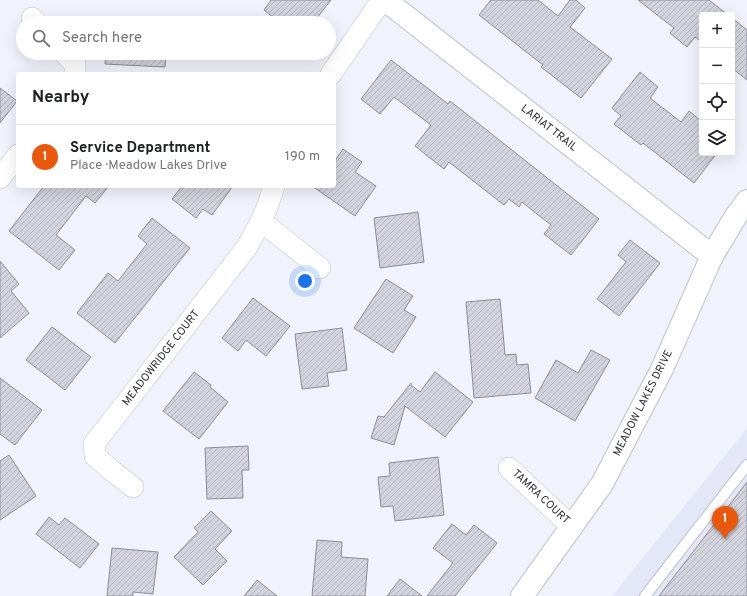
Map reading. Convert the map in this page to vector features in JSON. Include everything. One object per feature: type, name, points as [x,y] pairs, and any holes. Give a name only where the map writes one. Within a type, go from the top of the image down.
[{"type":"street","points":[[332,72],[382,0]]},
{"type":"street","name":"LARIAT TRAIL","points":[[386,0],[712,256]]},
{"type":"street","points":[[71,60],[75,64],[75,72]]},
{"type":"street","points":[[0,178],[16,158]]},
{"type":"street","name":"MEADOWRIDGE COURT","points":[[133,487],[95,456],[94,444],[247,247],[261,221],[273,188]]},
{"type":"street","name":"MEADOW LAKES DRIVE","points":[[522,596],[602,484],[662,369],[712,256],[736,216],[747,201]]},
{"type":"street","points":[[261,221],[320,268]]},
{"type":"street","name":"TAMRA COURT","points":[[509,468],[572,527]]},
{"type":"lane","points":[[645,596],[747,465]]},
{"type":"shaded area","points":[[747,428],[747,596],[612,596]]},
{"type":"building","points":[[271,0],[331,0],[318,16],[271,16],[264,10]]},
{"type":"building","points":[[491,0],[538,0],[558,16],[570,0],[576,0],[585,8],[570,27],[612,59],[581,98],[541,67],[543,65],[479,15]]},
{"type":"building","points":[[638,0],[709,0],[724,12],[699,12],[699,40],[695,37],[687,47],[670,33],[674,28]]},
{"type":"building","points":[[735,20],[747,30],[747,80],[735,70]]},
{"type":"building","points":[[105,60],[166,60],[165,67],[105,64]]},
{"type":"building","points":[[391,60],[448,104],[450,101],[599,219],[571,255],[544,234],[551,225],[522,202],[519,207],[509,199],[504,205],[449,162],[444,169],[415,146],[431,125],[394,97],[380,114],[361,99]]},
{"type":"building","points":[[640,72],[658,87],[650,98],[681,122],[689,111],[699,119],[699,156],[715,156],[694,183],[643,143],[641,145],[614,124],[621,116],[612,108]]},
{"type":"building","points":[[0,88],[16,100],[16,102],[0,123]]},
{"type":"building","points":[[343,149],[362,162],[355,172],[376,186],[355,216],[315,188],[336,188],[336,159]]},
{"type":"building","points":[[42,188],[107,188],[95,203],[86,196],[56,235],[75,250],[59,270],[9,231]]},
{"type":"building","points":[[180,188],[232,188],[212,215],[203,209],[196,218],[172,199]]},
{"type":"building","points":[[418,212],[424,262],[380,268],[374,218]]},
{"type":"building","points":[[152,218],[190,248],[115,343],[77,313],[108,273],[118,281],[147,244],[138,236]]},
{"type":"building","points":[[630,240],[660,263],[619,316],[597,299],[626,262],[618,255]]},
{"type":"building","points":[[0,261],[19,284],[11,291],[29,313],[0,338]]},
{"type":"building","points":[[386,279],[413,296],[404,310],[416,317],[393,353],[354,328]]},
{"type":"building","points":[[253,298],[290,326],[266,356],[246,340],[238,351],[222,338]]},
{"type":"building","points":[[500,299],[505,355],[516,354],[517,365],[528,364],[531,393],[474,398],[466,302]]},
{"type":"building","points":[[52,327],[91,357],[65,390],[26,360]]},
{"type":"building","points":[[342,328],[347,370],[327,373],[329,386],[302,389],[295,334]]},
{"type":"building","points":[[591,350],[610,360],[575,421],[535,398],[556,360],[578,373]]},
{"type":"building","points":[[194,372],[211,385],[210,387],[228,402],[199,439],[163,411]]},
{"type":"building","points":[[435,372],[473,402],[445,437],[405,406],[394,445],[371,438],[378,416],[384,417],[411,383],[411,385],[420,392]]},
{"type":"building","points":[[0,378],[42,410],[15,445],[0,434]]},
{"type":"building","points":[[248,446],[249,470],[242,470],[243,498],[207,499],[205,448]]},
{"type":"building","points":[[9,455],[36,496],[0,520],[0,461]]},
{"type":"building","points":[[438,457],[444,515],[395,521],[393,506],[381,507],[378,477],[390,476],[389,463]]},
{"type":"building","points":[[747,482],[747,596],[659,596]]},
{"type":"building","points":[[211,511],[232,531],[215,549],[227,561],[203,585],[174,557],[198,532],[194,528]]},
{"type":"building","points":[[49,517],[59,525],[65,518],[99,544],[80,568],[36,534]]},
{"type":"building","points":[[452,524],[466,535],[474,525],[497,543],[455,596],[427,596],[453,563],[433,548]]},
{"type":"building","points":[[317,540],[342,542],[341,557],[368,559],[365,596],[312,596]]},
{"type":"building","points":[[112,548],[158,552],[153,594],[133,592],[133,596],[107,596]]},
{"type":"building","points":[[400,579],[422,596],[387,596]]},
{"type":"building","points":[[257,580],[277,596],[244,596]]},
{"type":"place","name":"Service Department","points":[[725,539]]}]
